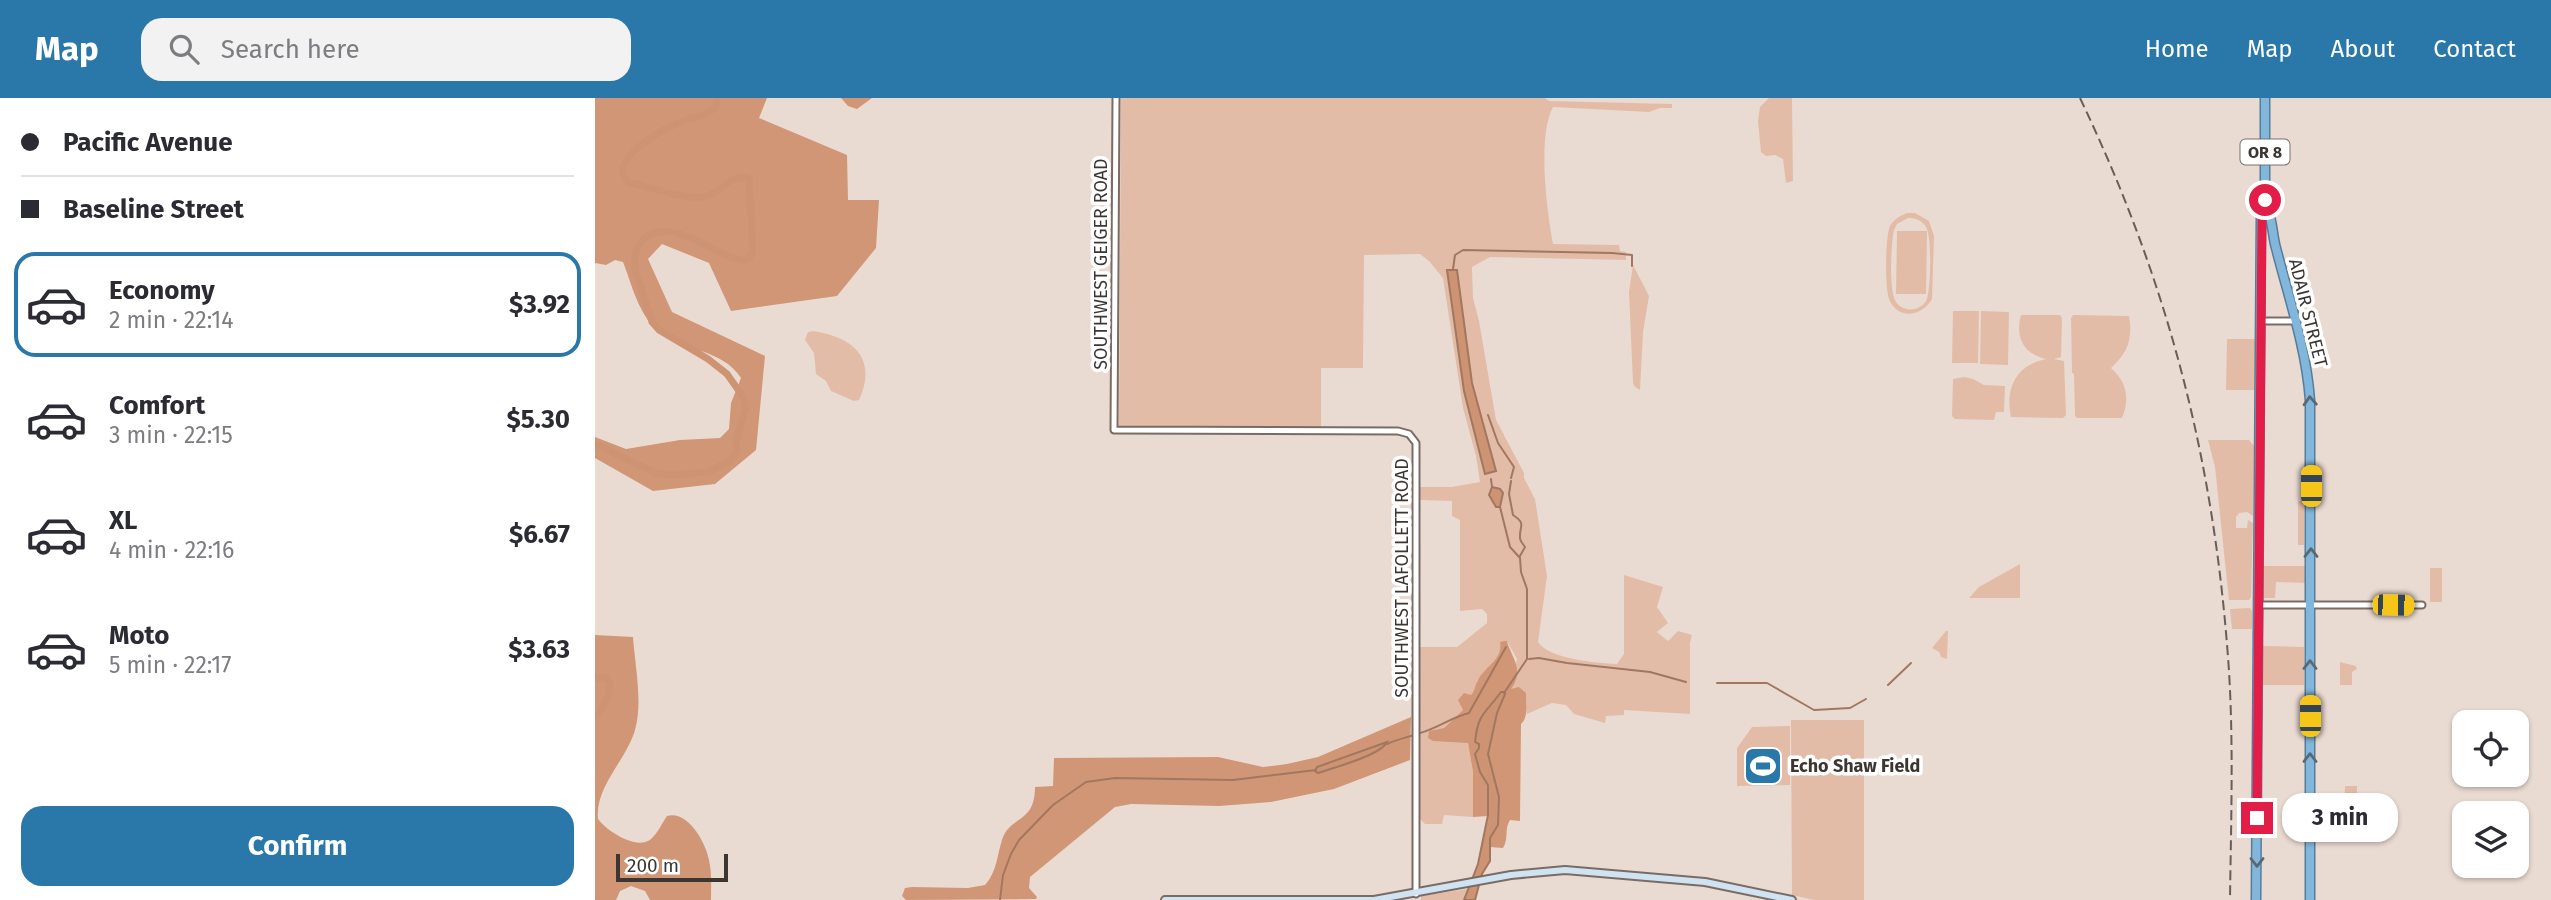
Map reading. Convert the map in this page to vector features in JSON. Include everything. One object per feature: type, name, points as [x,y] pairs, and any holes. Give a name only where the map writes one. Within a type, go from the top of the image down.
[{"type":"highway","name":"OR 8","points":[[2256,900],[2257,605],[2265,98]]},
{"type":"highway","name":"ADAIR STREET","points":[[2265,206],[2269,212],[2275,247],[2296,321],[2307,373],[2311,429],[2311,605]]},
{"type":"highway","name":"OR 8","points":[[2310,900],[2311,605]]},
{"type":"main road","points":[[1165,900],[1374,900],[1498,877],[1577,870],[1705,882],[1792,900]]},
{"type":"street","name":"SOUTHWEST GEIGER ROAD","points":[[1114,430],[1116,98]]},
{"type":"street","points":[[2261,321],[2296,321]]},
{"type":"street","name":"SOUTHWEST LAFOLLETT ROAD","points":[[1114,430],[1398,431],[1412,436],[1417,453],[1416,894]]},
{"type":"street","points":[[2257,605],[2422,605]]},
{"type":"shaded area","points":[[595,98],[767,98],[759,118],[847,155],[848,200],[879,200],[876,248],[837,296],[731,311],[709,263],[662,244],[648,259],[672,312],[765,356],[756,450],[715,484],[653,491],[595,458],[595,437],[626,449],[680,440],[720,438],[729,429],[731,403],[741,378],[733,368],[713,355],[678,343],[657,330],[640,307],[623,262],[615,260],[606,265],[595,263]]},
{"type":"shaded area","points":[[841,98],[872,98],[857,109],[848,106]]},
{"type":"shaded area","points":[[1121,98],[1545,98],[1549,101],[1672,104],[1672,108],[1649,112],[1553,107],[1548,120],[1544,155],[1553,244],[1619,245],[1620,251],[1626,252],[1626,260],[1490,257],[1472,267],[1473,298],[1496,420],[1535,499],[1547,576],[1538,642],[1544,648],[1563,656],[1617,664],[1624,654],[1624,575],[1663,587],[1657,607],[1668,623],[1657,632],[1668,641],[1678,631],[1692,635],[1690,714],[1624,710],[1624,715],[1606,716],[1605,723],[1574,714],[1566,705],[1552,703],[1527,714],[1526,693],[1510,689],[1517,659],[1507,641],[1498,658],[1477,681],[1475,690],[1463,710],[1444,728],[1429,732],[1429,738],[1468,742],[1473,772],[1473,817],[1444,815],[1442,824],[1425,824],[1418,817],[1419,647],[1457,647],[1487,623],[1487,614],[1482,609],[1460,611],[1460,520],[1452,516],[1452,501],[1420,500],[1420,487],[1452,487],[1480,482],[1463,408],[1443,278],[1420,254],[1364,255],[1363,368],[1321,368],[1321,429],[1119,427]]},
{"type":"shaded area","points":[[1769,98],[1792,98],[1793,181],[1786,183],[1783,159],[1775,155],[1766,156],[1761,152],[1758,121],[1760,107]]},
{"type":"shaded area","points":[[1907,213],[1915,213],[1929,221],[1934,236],[1932,299],[1922,310],[1910,314],[1893,306],[1887,285],[1888,232],[1893,221]],"holes":[[[1908,218],[1916,219],[1926,227],[1930,264],[1926,301],[1918,308],[1905,309],[1897,303],[1893,294],[1891,265],[1894,230],[1897,224]]]},
{"type":"shaded area","points":[[1897,231],[1927,231],[1926,294],[1896,294]]},
{"type":"shaded area","points":[[1633,265],[1649,296],[1643,332],[1640,390],[1633,383],[1629,292]]},
{"type":"shaded area","points":[[1447,270],[1457,270],[1472,383],[1496,471],[1485,474],[1464,391]]},
{"type":"shaded area","points":[[1953,311],[1979,311],[1978,363],[1952,363]]},
{"type":"shaded area","points":[[1981,311],[2009,312],[2008,365],[1980,364]]},
{"type":"shaded area","points":[[2021,315],[2060,315],[2062,318],[2061,357],[2054,359],[2064,361],[2066,415],[2063,418],[2011,417],[2010,397],[2015,379],[2027,367],[2046,359],[2032,353],[2023,343],[2019,330]]},
{"type":"shaded area","points":[[2073,315],[2129,316],[2128,345],[2122,357],[2111,368],[2124,385],[2126,404],[2122,418],[2075,416],[2072,373]]},
{"type":"shaded area","points":[[808,332],[840,338],[858,352],[865,372],[859,400],[854,401],[831,391],[826,381],[816,374],[814,353],[805,340]]},
{"type":"shaded area","points":[[2227,339],[2256,339],[2255,390],[2226,390]]},
{"type":"shaded area","points":[[1964,377],[1984,385],[2005,386],[2004,412],[1996,412],[1994,420],[1955,419],[1952,416],[1953,379]]},
{"type":"shaded area","points":[[2208,440],[2249,440],[2254,446],[2253,516],[2247,512],[2239,513],[2236,517],[2236,528],[2247,528],[2248,520],[2253,523],[2249,600],[2229,600],[2215,467]]},
{"type":"shaded area","points":[[1492,487],[1503,493],[1500,507],[1496,507],[1489,495]]},
{"type":"shaded area","points":[[2298,501],[2304,501],[2304,545],[2298,545]]},
{"type":"shaded area","points":[[2020,564],[2020,598],[1969,598],[1979,587]]},
{"type":"shaded area","points":[[2264,566],[2306,566],[2306,583],[2276,582],[2275,598],[2264,598]]},
{"type":"shaded area","points":[[2430,568],[2442,568],[2442,602],[2430,602]]},
{"type":"shaded area","points":[[2250,608],[2252,629],[2232,629],[2230,609]]},
{"type":"shaded area","points":[[1948,631],[1947,659],[1932,648]]},
{"type":"shaded area","points":[[595,635],[633,637],[638,696],[635,730],[601,796],[598,819],[615,834],[638,843],[651,839],[667,816],[675,815],[689,823],[700,837],[707,853],[711,870],[711,900],[650,900],[645,891],[631,886],[620,891],[616,900],[595,900]]},
{"type":"shaded area","points":[[1507,641],[1517,670],[1511,689],[1519,687],[1526,693],[1527,706],[1521,724],[1520,821],[1510,820],[1503,848],[1490,847],[1490,838],[1498,825],[1499,797],[1488,754],[1497,713],[1505,692],[1501,692],[1483,714],[1475,742],[1479,744],[1480,772],[1488,785],[1488,816],[1473,817],[1473,772],[1468,743],[1433,741],[1428,738],[1429,731],[1444,728],[1463,710],[1458,700],[1464,693],[1473,693],[1481,675],[1499,654],[1500,642]]},
{"type":"shaded area","points":[[2262,646],[2304,647],[2304,685],[2262,685]]},
{"type":"shaded area","points":[[2340,662],[2356,666],[2357,669],[2352,672],[2352,685],[2340,685]]},
{"type":"shaded area","points":[[1501,692],[1505,694],[1497,713],[1488,754],[1499,797],[1498,825],[1490,838],[1490,861],[1482,874],[1475,900],[1464,900],[1478,864],[1488,815],[1488,785],[1480,772],[1475,754],[1479,748],[1479,744],[1475,742],[1476,732],[1483,714]]},
{"type":"shaded area","points":[[1411,717],[1410,760],[1334,789],[1271,802],[1219,806],[1131,804],[1115,807],[1030,877],[1029,888],[1036,899],[906,900],[902,896],[905,888],[912,887],[968,888],[985,885],[994,869],[1006,832],[1031,807],[1035,787],[1053,786],[1054,758],[1218,757],[1263,767],[1318,757]]},
{"type":"shaded area","points":[[1791,720],[1864,720],[1864,900],[1814,900],[1792,895]]},
{"type":"shaded area","name":"Echo Shaw Field","points":[[1790,726],[1790,785],[1737,786],[1737,748],[1752,727]]},
{"type":"shaded area","points":[[1387,742],[1376,752],[1318,773],[1315,771],[1317,767]]},
{"type":"shaded area","points":[[2345,786],[2357,786],[2357,813],[2317,813],[2344,812]]},
{"type":"shaded area","points":[[1468,889],[1464,900],[1421,900],[1421,896]]},
{"type":"waterway","points":[[595,444],[656,473],[671,475],[708,472],[730,461],[737,451],[736,441],[746,406],[744,398],[727,374],[708,359],[659,330],[652,322],[635,269],[635,261],[637,249],[644,239],[667,231],[693,239],[731,257],[748,259],[753,251],[749,178],[737,178],[709,195],[696,197],[627,182],[623,172],[629,156],[646,141],[676,124],[709,112],[717,105],[717,98]]},
{"type":"waterway","points":[[1453,269],[1455,255],[1463,250],[1612,253],[1632,255],[1632,266]]},
{"type":"waterway","points":[[1488,415],[1498,443],[1514,467],[1511,478]]},
{"type":"waterway","points":[[1491,479],[1492,487]]},
{"type":"waterway","points":[[1511,481],[1509,494],[1513,515],[1521,523],[1520,539],[1525,547],[1520,556]]},
{"type":"waterway","points":[[1500,507],[1510,547],[1520,558],[1521,572],[1527,589],[1527,659],[1504,693]]},
{"type":"waterway","points":[[1387,744],[1469,713],[1506,647]]},
{"type":"waterway","points":[[1529,659],[1650,672],[1686,682]]},
{"type":"waterway","points":[[1888,685],[1911,663]]},
{"type":"waterway","points":[[595,678],[607,678],[610,689],[595,717]]},
{"type":"waterway","points":[[1717,683],[1767,683],[1814,710],[1850,708],[1866,699]]},
{"type":"waterway","points":[[1000,900],[1003,875],[1019,840],[1053,805],[1086,782],[1115,778],[1233,780],[1316,770]]},
{"type":"railway","points":[[2080,98],[2138,234],[2181,370],[2198,439],[2221,582],[2228,657],[2232,778],[2230,900]]},
{"type":"place","name":"Echo Shaw Field","points":[[1763,766]]},
{"type":"route","points":[[2257,818],[2262,211],[2265,208],[2265,200]]}]
